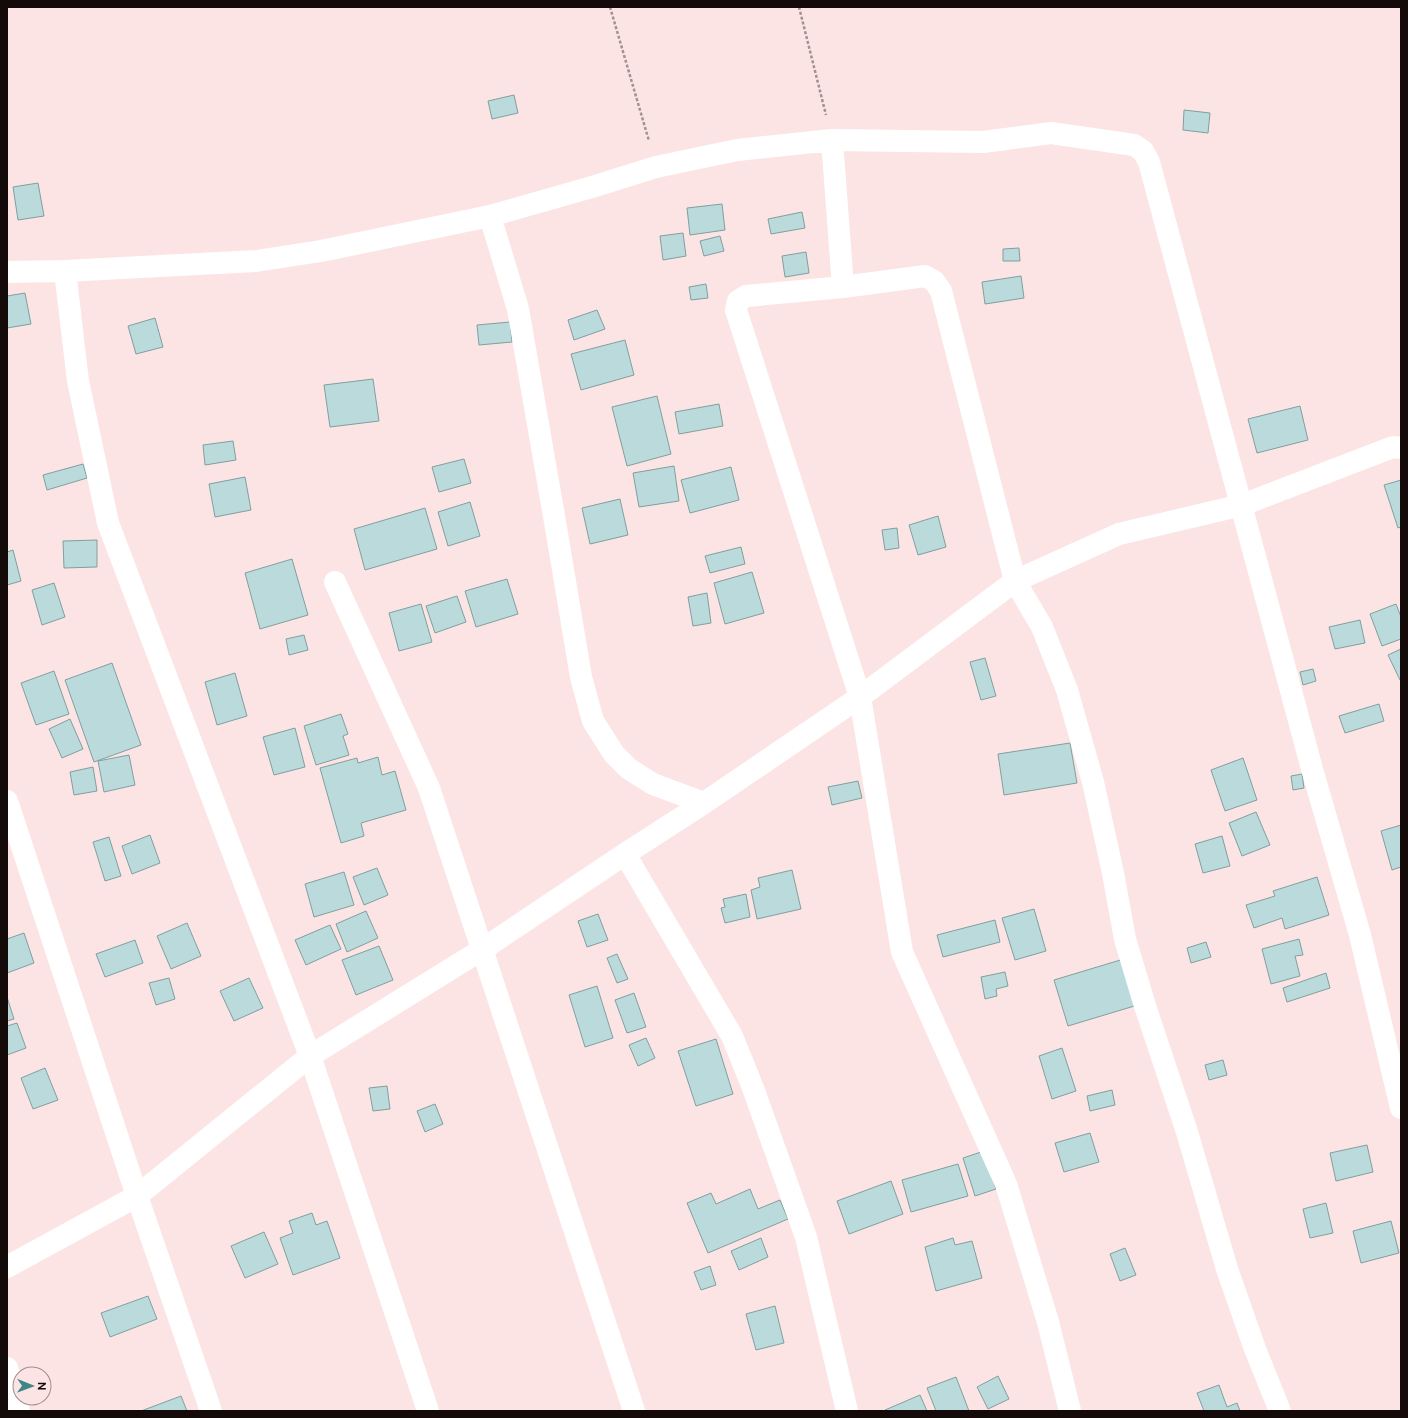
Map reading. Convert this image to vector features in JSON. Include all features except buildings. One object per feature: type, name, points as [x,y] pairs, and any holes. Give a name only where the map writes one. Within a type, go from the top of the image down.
[{"type":"street","points":[[7,272],[65,271],[256,262],[320,252],[490,216],[656,167],[737,150],[832,140],[984,142],[1051,133],[1134,145],[1143,151],[1149,162],[1312,769],[1360,935],[1401,1108]]},
{"type":"street","points":[[832,140],[843,287]]},
{"type":"street","points":[[490,216],[518,309],[581,677],[593,721],[614,754],[629,769],[653,784],[704,803]]},
{"type":"street","points":[[65,271],[78,381],[108,523],[310,1056],[428,1411]]},
{"type":"street","points":[[1070,1411],[1048,1322],[1006,1184],[902,952],[860,697],[736,310],[738,301],[746,296],[843,287],[925,276],[934,281],[941,291],[1015,581],[1042,627],[1067,690],[1093,782],[1113,873],[1125,939],[1145,1006],[1187,1132],[1230,1276],[1255,1349],[1280,1411]]},
{"type":"street","points":[[7,1267],[136,1196],[310,1056],[483,949],[704,803],[860,697],[1015,581],[1119,534],[1242,505],[1393,447],[1401,448]]},
{"type":"street","points":[[335,582],[430,788],[634,1411]]},
{"type":"street","points":[[7,801],[136,1196],[211,1411]]},
{"type":"street","points":[[625,854],[732,1036],[753,1088],[806,1237],[847,1411]]},
{"type":"street","points":[[7,1368],[19,1411]]},
{"type":"path","points":[[610,7],[656,167]]},
{"type":"path","points":[[799,7],[832,140]]}]
